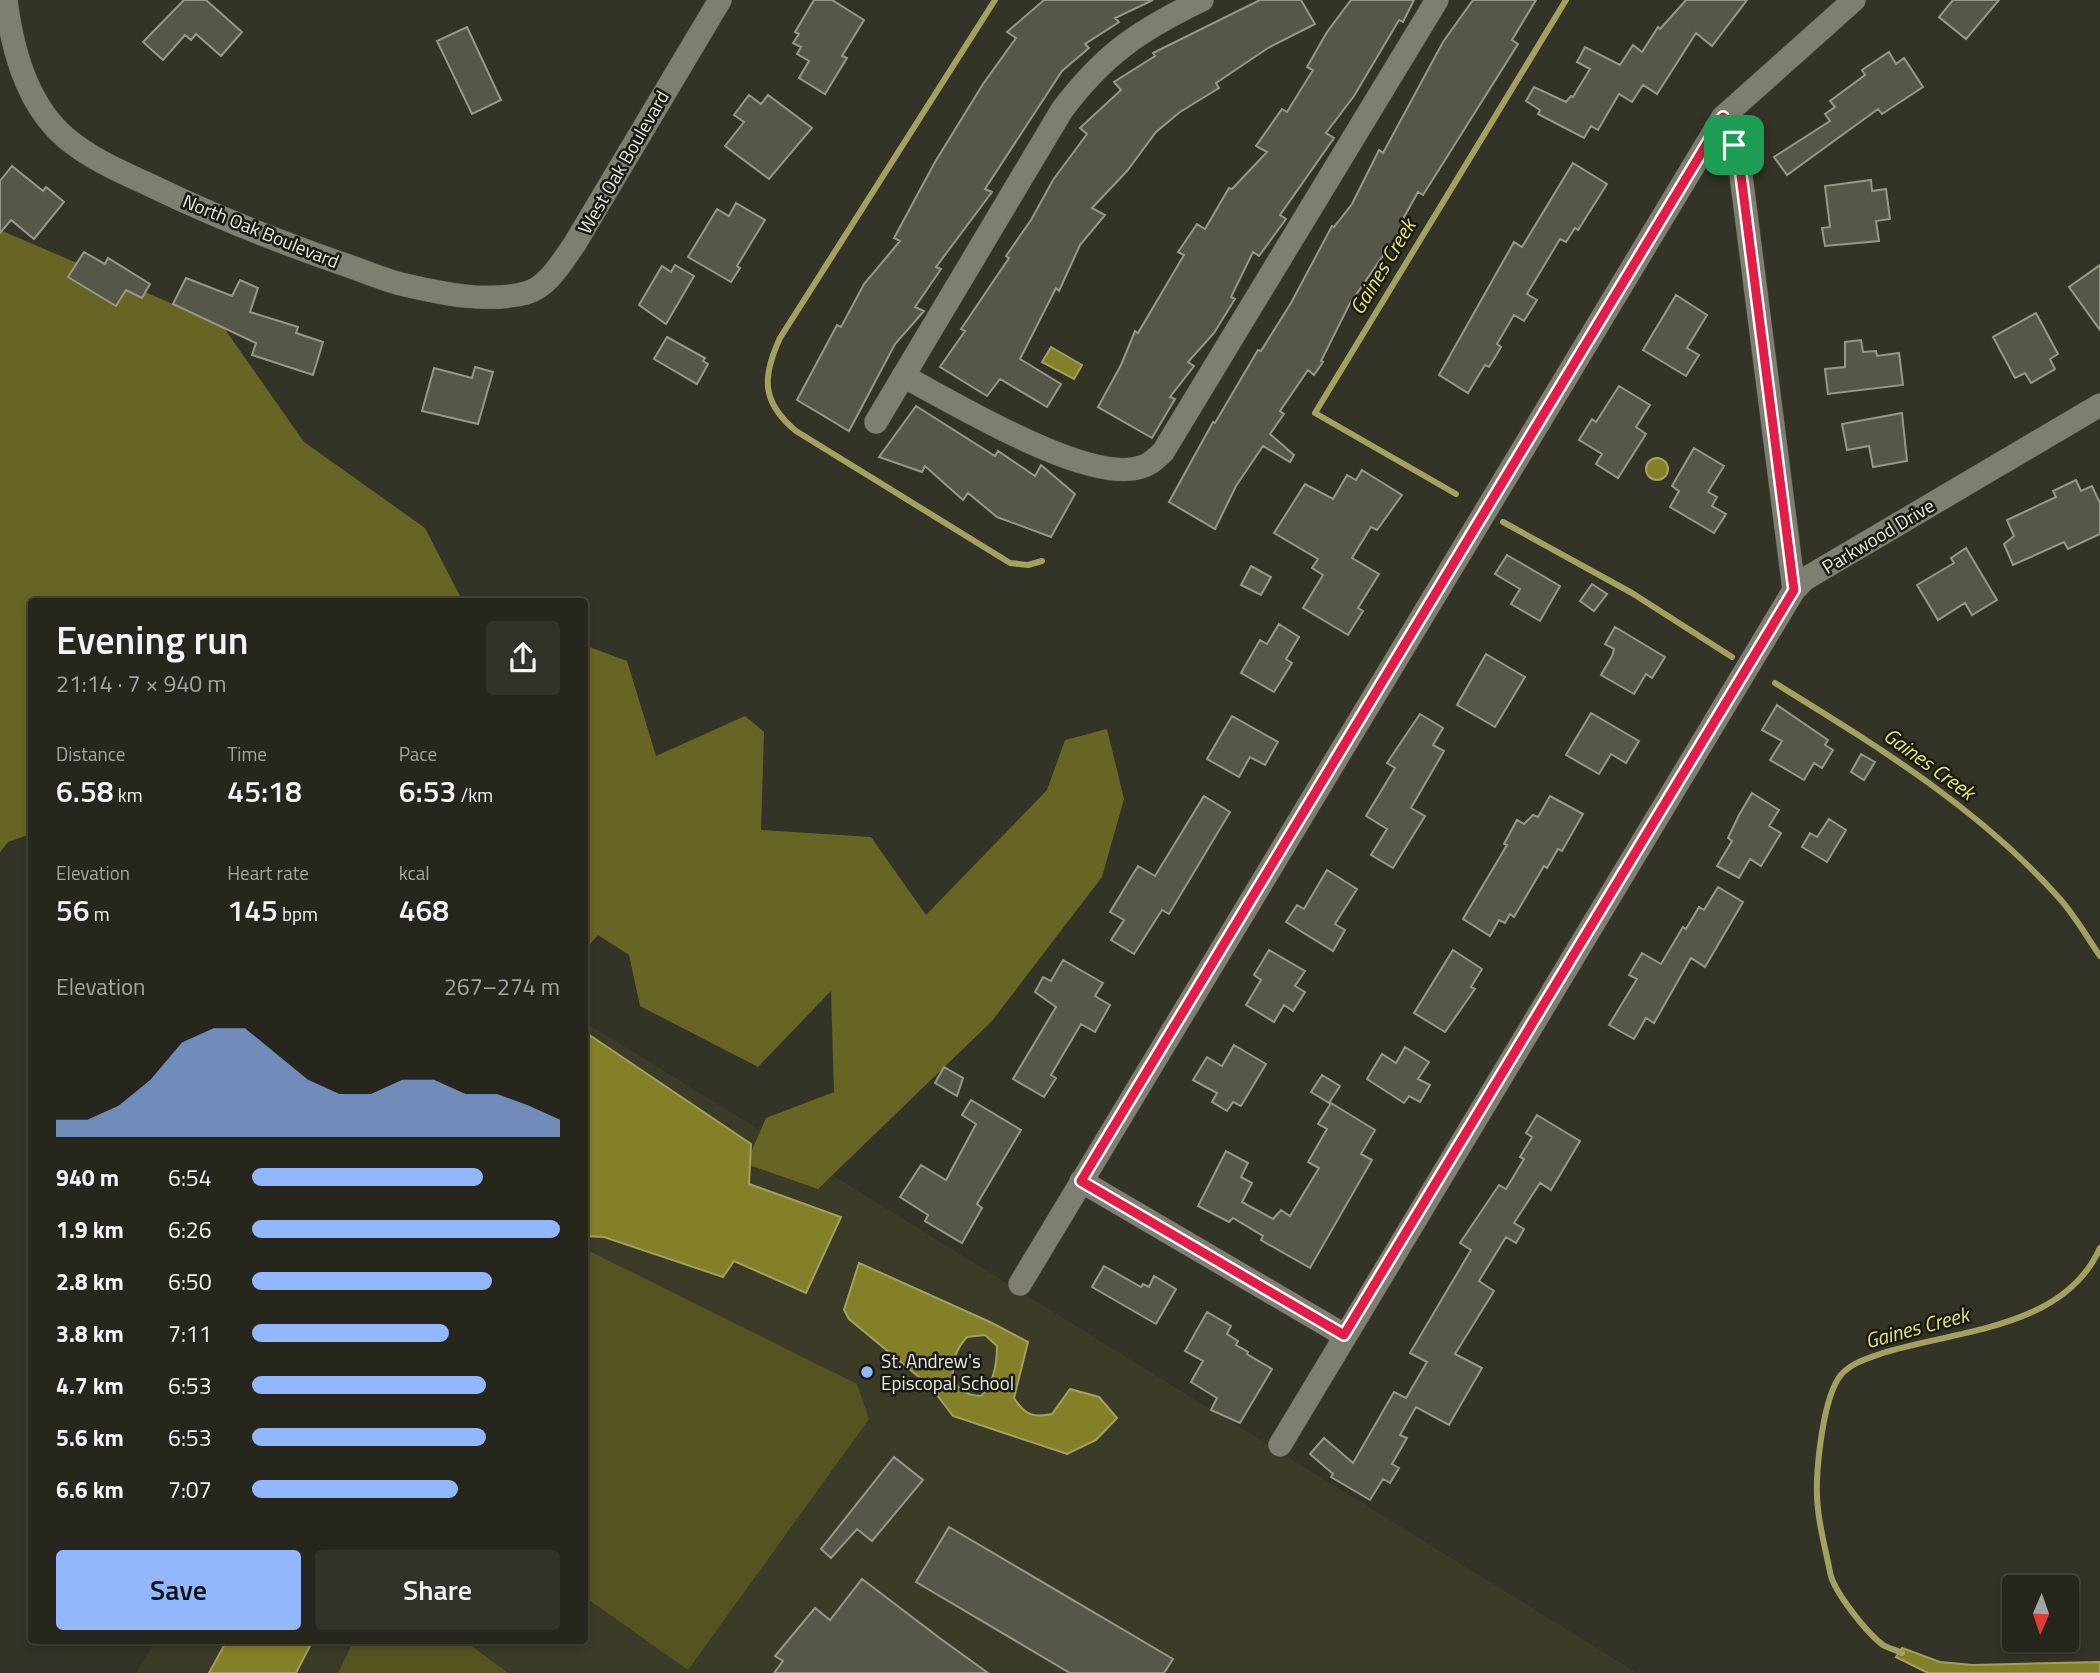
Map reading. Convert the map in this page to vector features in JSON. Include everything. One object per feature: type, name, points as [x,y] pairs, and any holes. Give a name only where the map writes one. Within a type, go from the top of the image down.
[{"type":"street","name":"North Oak Boulevard","points":[[6,0],[16,50],[28,87],[41,111],[66,138],[102,162],[196,208],[295,247],[404,285],[462,296],[504,298]]},
{"type":"street","name":"West Oak Boulevard","points":[[504,298],[530,292],[550,278],[574,245],[720,0]]},
{"type":"street","points":[[876,422],[1062,110],[1081,85],[1107,57],[1138,34],[1202,0]]},
{"type":"street","points":[[903,376],[1076,461],[1124,470],[1140,468],[1153,462],[1163,452],[1437,0]]},
{"type":"street","points":[[1020,1284],[1723,117],[1854,0]]},
{"type":"street","points":[[1723,117],[1741,175],[1794,590]]},
{"type":"street","name":"Parkwood Drive","points":[[1280,1445],[1794,590],[1805,579],[2100,405]]},
{"type":"street","points":[[1081,1181],[1344,1335]]},
{"type":"shaded area","points":[[0,230],[222,325],[304,442],[425,528],[461,598],[28,598],[28,835],[8,842],[0,852]]},
{"type":"shaded area","points":[[1051,347],[1082,365],[1074,379],[1042,362]]},
{"type":"shaded area","points":[[1657,458],[1665,461],[1668,469],[1665,477],[1657,480],[1649,477],[1646,469],[1649,461]]},
{"type":"shaded area","points":[[588,646],[627,661],[656,756],[745,716],[764,732],[761,830],[871,837],[926,915],[1047,790],[1065,740],[1107,729],[1124,799],[1102,877],[992,1021],[818,1189],[746,1164],[766,1118],[834,1092],[831,991],[758,1067],[640,1006],[629,955],[598,935],[588,947]]},
{"type":"shaded area","name":"St. Andrew's Episcopal School","points":[[588,1024],[1637,1673],[136,1673],[154,1644],[588,1644]]},
{"type":"shaded area","points":[[588,1034],[751,1144],[749,1184],[841,1217],[806,1293],[734,1261],[723,1277],[604,1237],[588,1236]]},
{"type":"shaded area","points":[[588,1250],[857,1384],[869,1419],[688,1670],[588,1599]]},
{"type":"shaded area","points":[[859,1263],[1028,1342],[1014,1398],[1026,1412],[1040,1416],[1052,1414],[1070,1389],[1099,1397],[1117,1418],[1096,1440],[1067,1454],[953,1416],[931,1387],[849,1319],[844,1310]],"holes":[[[985,1335],[997,1346],[994,1372],[981,1396],[961,1389],[955,1382],[953,1365],[960,1346],[967,1337]]]},
{"type":"shaded area","points":[[225,1644],[311,1644],[296,1673],[209,1673]]},
{"type":"shaded area","points":[[352,1644],[469,1644],[508,1673],[338,1673]]},
{"type":"shaded area","points":[[1902,1648],[1940,1662],[1973,1665],[2100,1662],[2100,1673],[1928,1673],[1896,1657]]},
{"type":"building","points":[[184,0],[206,0],[242,32],[221,56],[196,34],[191,40],[185,35],[163,60],[143,42]]},
{"type":"building","points":[[814,0],[832,0],[864,20],[842,56],[847,58],[825,94],[799,78],[809,61],[797,54],[801,47],[793,43],[799,34],[795,32]]},
{"type":"building","points":[[1044,0],[1153,0],[1115,18],[1119,22],[1085,44],[1089,48],[1062,71],[985,189],[992,192],[936,267],[941,269],[915,307],[924,311],[895,344],[849,431],[797,400],[837,325],[841,327],[864,284],[900,241],[894,238],[935,162],[983,84],[1016,38],[1007,32]]},
{"type":"building","points":[[1260,0],[1301,0],[1315,24],[1268,48],[1216,83],[1219,88],[1180,112],[1156,132],[1127,171],[1092,208],[1105,215],[1080,245],[1059,291],[1056,288],[1020,359],[1061,384],[1047,407],[1000,379],[987,396],[940,367],[965,331],[961,329],[1009,258],[1006,256],[1031,220],[1053,180],[1087,134],[1080,128],[1121,90],[1114,82],[1155,56],[1153,53]]},
{"type":"building","points":[[1351,0],[1414,0],[1403,22],[1399,20],[1354,96],[1326,133],[1334,138],[1280,215],[1286,219],[1259,256],[1253,252],[1231,297],[1235,299],[1214,333],[1188,362],[1194,366],[1170,397],[1175,399],[1152,438],[1098,407],[1121,365],[1135,331],[1138,333],[1184,255],[1178,252],[1197,224],[1205,229],[1229,188],[1232,189],[1267,152],[1256,146],[1282,109],[1287,112],[1313,70],[1307,67],[1327,32]]},
{"type":"building","points":[[1473,0],[1536,0],[1512,40],[1518,44],[1423,195],[1418,192],[1403,219],[1411,224],[1403,237],[1398,234],[1349,305],[1321,361],[1323,362],[1314,375],[1308,370],[1280,411],[1284,414],[1270,434],[1294,455],[1290,462],[1263,446],[1236,486],[1215,529],[1169,502],[1213,422],[1215,423],[1258,350],[1261,351],[1291,303],[1332,226],[1334,227],[1352,204],[1379,150],[1383,153],[1443,42]]},
{"type":"building","points":[[1686,0],[1747,0],[1712,46],[1696,33],[1657,94],[1643,85],[1632,102],[1619,94],[1598,130],[1591,126],[1584,138],[1538,114],[1540,110],[1526,101],[1534,87],[1566,102],[1573,97],[1590,69],[1577,62],[1585,47],[1620,65],[1633,45],[1642,52],[1658,27],[1660,29]]},
{"type":"building","points":[[1953,0],[1999,0],[1966,39],[1939,17]]},
{"type":"building","points":[[467,27],[501,100],[472,114],[437,41]]},
{"type":"building","points":[[1889,52],[1896,64],[1904,58],[1923,87],[1882,114],[1878,109],[1787,175],[1774,157],[1830,121],[1825,114],[1835,107],[1830,101],[1865,75],[1862,70]]},
{"type":"building","points":[[749,95],[761,104],[768,95],[812,128],[769,179],[725,146],[744,122],[734,115]]},
{"type":"building","points":[[1573,163],[1607,184],[1578,230],[1575,228],[1566,242],[1560,239],[1527,294],[1537,300],[1524,321],[1514,315],[1497,344],[1501,347],[1497,354],[1489,367],[1485,365],[1468,393],[1439,375],[1514,242],[1522,247]]},
{"type":"building","points":[[12,166],[43,191],[46,187],[64,202],[34,239],[11,220],[0,233],[0,181]]},
{"type":"building","points":[[1871,180],[1872,191],[1886,189],[1890,219],[1876,221],[1879,241],[1825,246],[1822,228],[1830,227],[1825,186]]},
{"type":"building","points":[[736,203],[765,220],[737,266],[740,268],[731,282],[688,257],[717,209],[729,216]]},
{"type":"building","points":[[84,252],[105,264],[108,258],[150,284],[142,298],[126,290],[116,306],[68,277]]},
{"type":"building","points":[[675,265],[694,276],[666,324],[639,305],[662,266],[671,272]]},
{"type":"building","points":[[2100,265],[2100,330],[2069,287]]},
{"type":"building","points":[[186,278],[232,296],[240,280],[258,288],[250,312],[298,327],[296,333],[323,342],[313,375],[252,355],[256,343],[173,304]]},
{"type":"building","points":[[1676,295],[1707,315],[1687,348],[1699,355],[1686,376],[1643,350]]},
{"type":"building","points":[[2036,313],[2058,354],[2050,359],[2055,369],[2031,383],[2025,373],[2015,378],[1993,337]]},
{"type":"building","points":[[667,337],[705,358],[703,361],[708,364],[697,384],[654,359]]},
{"type":"building","points":[[1861,340],[1863,352],[1876,351],[1877,356],[1899,353],[1903,385],[1828,394],[1825,369],[1845,367],[1845,342]]},
{"type":"building","points":[[475,367],[493,372],[478,424],[422,411],[434,368],[472,378]]},
{"type":"building","points":[[1619,386],[1650,405],[1636,427],[1646,434],[1618,478],[1596,464],[1602,454],[1579,440],[1592,419],[1596,422]]},
{"type":"building","points":[[916,406],[995,456],[998,451],[1035,476],[1041,465],[1075,494],[1051,537],[997,517],[968,493],[963,500],[925,466],[922,472],[879,457]]},
{"type":"building","points":[[1902,413],[1907,461],[1873,467],[1869,446],[1847,450],[1842,424]]},
{"type":"building","points":[[1694,448],[1724,466],[1708,492],[1717,497],[1712,506],[1726,514],[1714,533],[1670,507],[1679,491],[1672,486]]},
{"type":"building","points":[[1362,470],[1402,495],[1377,530],[1371,527],[1352,558],[1379,574],[1358,608],[1363,611],[1348,635],[1303,608],[1323,575],[1312,568],[1318,559],[1274,533],[1305,484],[1333,499],[1347,475],[1356,480]]},
{"type":"building","points":[[2076,480],[2081,491],[2092,486],[2100,503],[2100,534],[2068,549],[2064,542],[2013,565],[2004,544],[2014,536],[2007,520],[2056,497],[2053,491]]},
{"type":"building","points":[[1966,548],[1997,600],[1972,615],[1965,603],[1938,620],[1917,585],[1954,563],[1951,558]]},
{"type":"building","points":[[1507,555],[1560,586],[1540,621],[1511,604],[1520,589],[1495,574]]},
{"type":"building","points":[[1251,566],[1271,577],[1261,595],[1241,585]]},
{"type":"building","points":[[1592,584],[1607,594],[1594,611],[1580,601]]},
{"type":"building","points":[[1279,624],[1299,637],[1286,659],[1292,663],[1274,692],[1241,673],[1260,640],[1267,644]]},
{"type":"building","points":[[1615,627],[1665,657],[1652,678],[1646,674],[1634,694],[1601,675],[1612,656],[1614,649],[1605,644]]},
{"type":"building","points":[[1486,654],[1525,677],[1495,727],[1457,705]]},
{"type":"building","points":[[1777,705],[1828,740],[1825,745],[1833,750],[1822,768],[1814,763],[1804,780],[1770,760],[1782,741],[1762,730]]},
{"type":"building","points":[[1591,713],[1639,741],[1626,763],[1611,754],[1599,774],[1566,755]]},
{"type":"building","points":[[1420,714],[1443,728],[1433,745],[1444,751],[1411,808],[1425,816],[1393,868],[1371,855],[1387,829],[1366,816],[1395,768],[1387,763]]},
{"type":"building","points":[[1232,716],[1278,742],[1265,765],[1250,757],[1239,777],[1207,759]]},
{"type":"building","points":[[1861,754],[1875,762],[1864,780],[1851,772]]},
{"type":"building","points":[[1752,793],[1779,810],[1769,826],[1781,833],[1761,866],[1750,859],[1739,878],[1717,866],[1732,841],[1728,838]]},
{"type":"building","points":[[1204,796],[1230,812],[1169,914],[1162,910],[1134,954],[1111,940],[1124,920],[1110,912],[1138,866],[1155,876]]},
{"type":"building","points":[[1550,796],[1583,814],[1562,851],[1558,849],[1547,868],[1544,866],[1514,917],[1510,914],[1505,923],[1499,920],[1490,936],[1463,919],[1507,845],[1504,844],[1517,820],[1524,824],[1533,815],[1538,817]]},
{"type":"building","points":[[1829,819],[1846,830],[1827,862],[1802,847],[1810,833],[1817,837]]},
{"type":"building","points":[[1327,870],[1357,889],[1335,924],[1345,930],[1333,951],[1286,922],[1297,905],[1304,909]]},
{"type":"building","points":[[1718,887],[1743,902],[1705,967],[1691,958],[1654,1023],[1646,1018],[1634,1039],[1609,1025],[1637,979],[1629,975],[1642,953],[1661,964],[1683,927],[1686,929],[1699,907],[1704,910]]},
{"type":"building","points":[[1269,950],[1305,971],[1295,986],[1305,992],[1293,1011],[1284,1005],[1274,1022],[1246,1005],[1261,980],[1254,975]]},
{"type":"building","points":[[1453,950],[1482,969],[1471,987],[1475,989],[1445,1032],[1414,1013]]},
{"type":"building","points":[[1063,960],[1103,983],[1095,996],[1110,1005],[1095,1032],[1081,1024],[1051,1075],[1056,1078],[1044,1097],[1013,1079],[1056,1007],[1035,992],[1043,977],[1051,981]]},
{"type":"building","points":[[1234,1045],[1266,1064],[1241,1106],[1233,1102],[1227,1111],[1212,1102],[1217,1093],[1193,1080],[1207,1057],[1222,1066]]},
{"type":"building","points":[[1405,1047],[1429,1062],[1418,1079],[1430,1085],[1420,1102],[1409,1096],[1404,1103],[1367,1079],[1382,1054],[1396,1063]]},
{"type":"building","points":[[944,1067],[963,1078],[957,1096],[935,1083]]},
{"type":"building","points":[[1322,1075],[1340,1086],[1329,1103],[1311,1092]]},
{"type":"building","points":[[971,1100],[1021,1130],[977,1204],[982,1208],[962,1243],[925,1221],[928,1215],[900,1197],[921,1165],[946,1180],[976,1124],[962,1115]]},
{"type":"building","points":[[1331,1103],[1375,1130],[1361,1154],[1372,1160],[1310,1268],[1261,1240],[1263,1236],[1233,1218],[1229,1222],[1198,1206],[1226,1151],[1248,1163],[1241,1177],[1252,1183],[1242,1202],[1273,1219],[1281,1210],[1290,1216],[1319,1168],[1308,1162],[1327,1129],[1318,1124]]},
{"type":"building","points":[[1537,1115],[1580,1141],[1551,1190],[1540,1183],[1514,1223],[1524,1229],[1516,1243],[1506,1237],[1479,1281],[1494,1291],[1455,1354],[1482,1368],[1449,1425],[1416,1407],[1400,1435],[1407,1438],[1392,1464],[1399,1468],[1390,1483],[1383,1479],[1370,1500],[1331,1477],[1333,1474],[1310,1454],[1324,1438],[1353,1463],[1394,1392],[1406,1398],[1427,1362],[1410,1353],[1471,1250],[1460,1243],[1499,1185],[1506,1189],[1524,1159],[1520,1157],[1532,1137],[1526,1133]]},
{"type":"building","points":[[1104,1266],[1141,1287],[1143,1284],[1149,1287],[1154,1276],[1176,1289],[1156,1324],[1092,1287]]},
{"type":"building","points":[[1207,1312],[1231,1326],[1227,1334],[1238,1341],[1236,1345],[1272,1369],[1240,1423],[1211,1410],[1217,1398],[1191,1382],[1203,1361],[1185,1351]]},
{"type":"building","points":[[894,1457],[923,1480],[872,1541],[857,1529],[831,1558],[821,1549]]},
{"type":"building","points":[[949,1527],[1173,1659],[1164,1673],[1070,1673],[916,1582]]},
{"type":"building","points":[[862,1579],[988,1673],[774,1673],[783,1661],[775,1656],[815,1608],[830,1620]]},
{"type":"waterway","points":[[995,0],[780,338],[770,365],[768,388],[776,410],[796,431],[1010,563],[1028,565],[1042,561]]},
{"type":"waterway","name":"Gaines Creek","points":[[1456,494],[1315,413],[1566,0]]},
{"type":"waterway","name":"Gaines Creek","points":[[1503,522],[1632,593],[1732,657]]},
{"type":"waterway","name":"Gaines Creek","points":[[1775,683],[1889,755],[1996,836],[2060,899],[2100,956]]},
{"type":"waterway","name":"Gaines Creek","points":[[1902,1653],[1883,1645],[1868,1631],[1832,1580],[1817,1496],[1821,1442],[1832,1391],[1842,1374],[1871,1357],[1975,1331],[2035,1311],[2061,1295],[2083,1275],[2100,1248]]},
{"type":"place","name":"St. Andrew's Episcopal School","points":[[867,1372]]},
{"type":"route","points":[[1723,117],[1734,145],[1741,175],[1794,590],[1344,1335],[1081,1181],[1723,117]]}]
